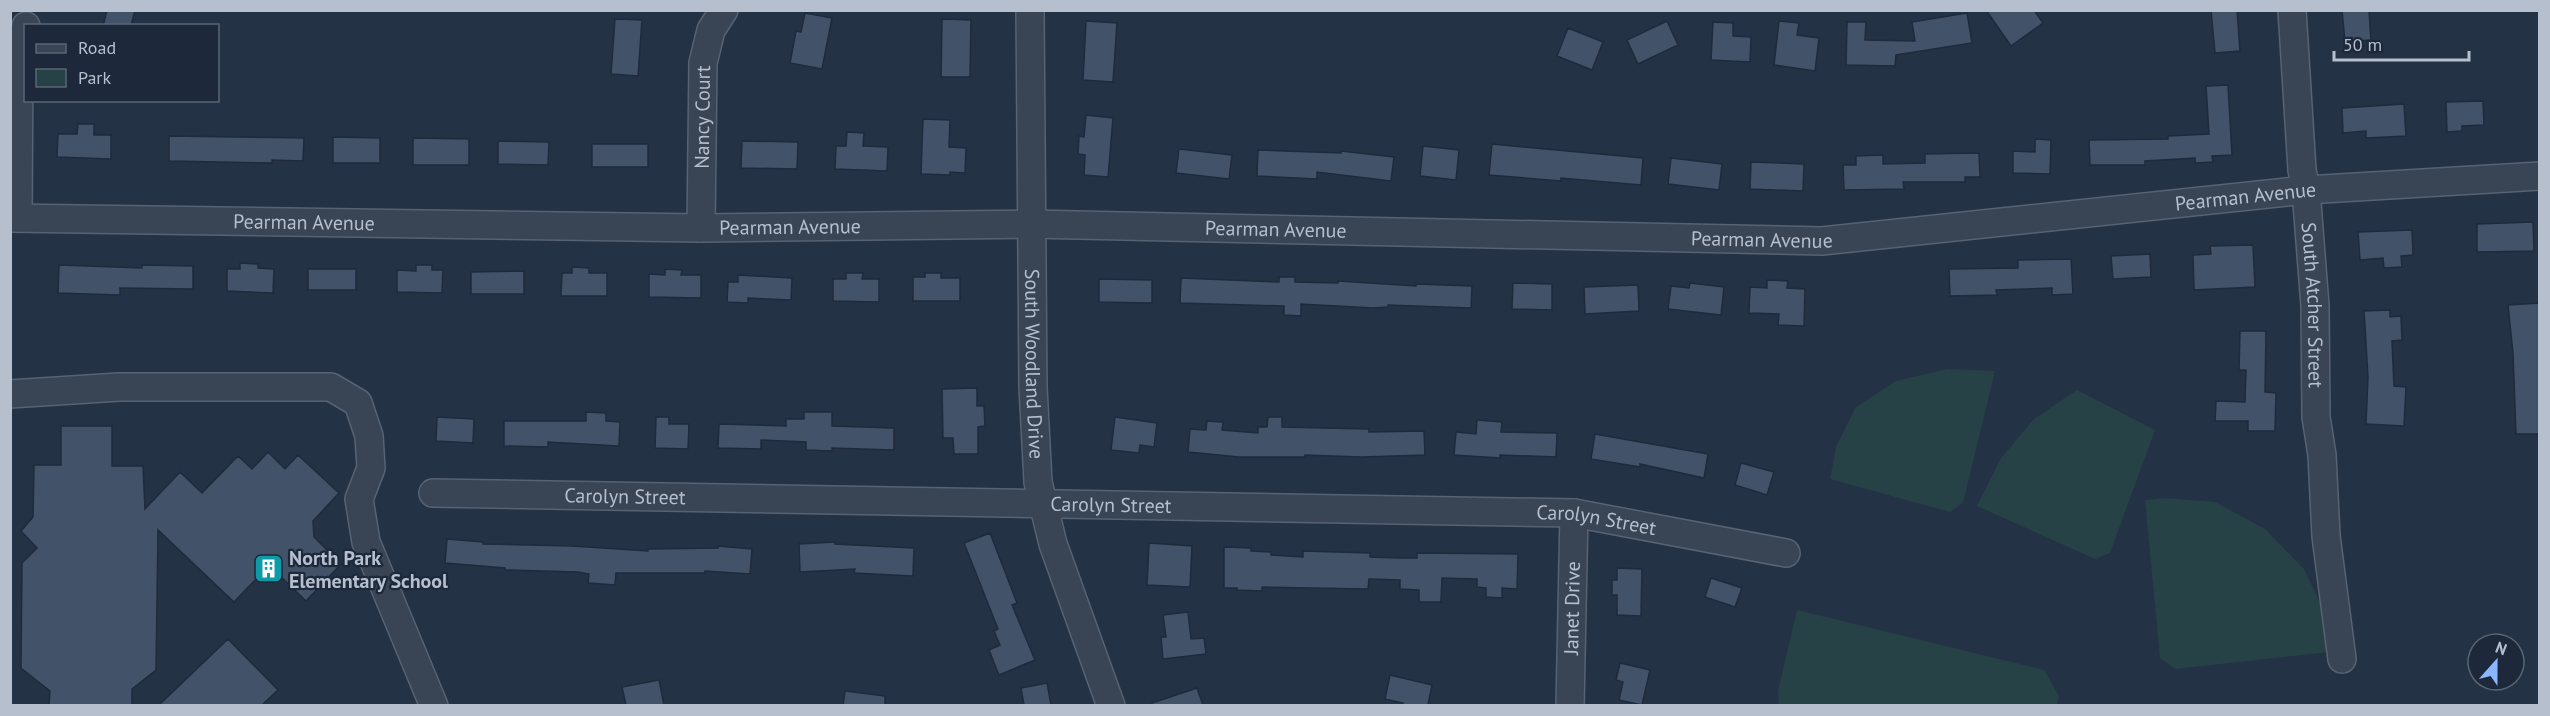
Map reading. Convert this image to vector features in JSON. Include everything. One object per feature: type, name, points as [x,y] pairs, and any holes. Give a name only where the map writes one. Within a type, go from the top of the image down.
[{"type":"street","name":"Nancy Court","points":[[701,228],[703,63],[711,30],[724,10]]},
{"type":"street","name":"South Woodland Drive","points":[[1030,10],[1033,397],[1036,461],[1042,502],[1053,544],[1111,705]]},
{"type":"street","name":"South Atcher Street","points":[[2292,10],[2302,170],[2306,190],[2315,306],[2316,417],[2322,455],[2326,536],[2342,659]]},
{"type":"street","points":[[14,218],[19,53],[24,34]]},
{"type":"street","name":"Pearman Avenue","points":[[14,218],[701,228],[1031,224],[1822,242],[2306,190],[2540,176]]},
{"type":"street","points":[[10,394],[118,387],[331,387],[358,403],[369,436],[371,468],[359,499],[366,542],[434,705]]},
{"type":"street","name":"Carolyn Street","points":[[433,493],[1574,513],[1786,553]]},
{"type":"street","name":"Janet Drive","points":[[1570,705],[1574,513]]},
{"type":"green space","points":[[1947,369],[1995,371],[1963,503],[1950,512],[1830,479],[1836,447],[1856,407],[1896,381]]},
{"type":"green space","points":[[2077,390],[2155,430],[2110,553],[2095,559],[1977,506],[2001,458],[2034,419]]},
{"type":"green space","points":[[2164,498],[2215,502],[2265,529],[2304,569],[2327,618],[2329,652],[2175,669],[2160,658],[2145,500]]},
{"type":"green space","points":[[1797,610],[2044,670],[2059,696],[2057,705],[1779,705],[1778,691]]},
{"type":"building","points":[[107,10],[135,10],[132,24],[104,24]]},
{"type":"building","points":[[1986,10],[2034,10],[2043,23],[2011,46]]},
{"type":"building","points":[[2211,10],[2237,10],[2240,51],[2215,53]]},
{"type":"building","points":[[2342,10],[2369,10],[2371,40],[2345,42]]},
{"type":"building","points":[[805,13],[832,18],[822,69],[790,63],[796,31],[801,32]]},
{"type":"building","points":[[1967,13],[1972,43],[1896,55],[1895,66],[1846,65],[1847,22],[1866,22],[1865,40],[1915,41],[1912,22]]},
{"type":"building","points":[[615,19],[642,20],[638,76],[611,74]]},
{"type":"building","points":[[942,19],[971,20],[970,77],[941,77]]},
{"type":"building","points":[[1086,21],[1117,23],[1113,82],[1083,80]]},
{"type":"building","points":[[1667,21],[1678,45],[1638,64],[1627,40]]},
{"type":"building","points":[[1779,21],[1799,23],[1797,35],[1819,38],[1815,71],[1774,65]]},
{"type":"building","points":[[1713,22],[1733,23],[1733,36],[1751,37],[1750,62],[1711,60]]},
{"type":"building","points":[[1568,28],[1603,42],[1592,70],[1557,56]]},
{"type":"building","points":[[2228,85],[2232,155],[2212,156],[2213,162],[2195,163],[2195,158],[2145,161],[2145,165],[2090,165],[2089,140],[2168,139],[2168,136],[2209,134],[2206,86]]},
{"type":"building","points":[[2483,101],[2484,125],[2462,126],[2462,131],[2447,132],[2446,102]]},
{"type":"building","points":[[2404,104],[2406,136],[2366,138],[2366,131],[2343,133],[2342,108]]},
{"type":"building","points":[[1086,115],[1113,118],[1108,177],[1084,175],[1085,155],[1078,154],[1079,136],[1084,137]]},
{"type":"building","points":[[923,119],[950,120],[949,147],[966,148],[965,173],[921,174]]},
{"type":"building","points":[[78,124],[94,124],[94,135],[111,135],[111,159],[57,157],[58,134],[77,134]]},
{"type":"building","points":[[847,132],[864,133],[863,146],[888,147],[887,171],[835,169],[836,146],[846,146]]},
{"type":"building","points":[[169,136],[304,138],[303,161],[272,160],[272,163],[169,161]]},
{"type":"building","points":[[333,137],[380,138],[380,163],[333,163]]},
{"type":"building","points":[[413,138],[469,139],[469,165],[413,165]]},
{"type":"building","points":[[2035,139],[2051,140],[2050,174],[2013,173],[2013,151],[2035,152]]},
{"type":"building","points":[[498,141],[549,142],[548,165],[498,164]]},
{"type":"building","points":[[742,141],[798,142],[797,169],[741,168]]},
{"type":"building","points":[[592,144],[648,144],[648,167],[592,167]]},
{"type":"building","points":[[1492,144],[1643,158],[1641,185],[1489,175]]},
{"type":"building","points":[[1423,146],[1459,150],[1456,180],[1420,176]]},
{"type":"building","points":[[1179,149],[1232,155],[1229,179],[1176,173]]},
{"type":"building","points":[[1258,150],[1341,153],[1341,151],[1394,157],[1391,181],[1317,172],[1317,179],[1257,176]]},
{"type":"building","points":[[1979,153],[1980,177],[1965,177],[1965,182],[1903,182],[1904,189],[1844,190],[1843,165],[1856,165],[1856,156],[1883,155],[1883,164],[1925,163],[1925,154]]},
{"type":"building","points":[[1671,158],[1722,164],[1719,190],[1668,184]]},
{"type":"building","points":[[1751,162],[1804,164],[1803,191],[1750,189]]},
{"type":"building","points":[[2533,222],[2534,251],[2477,252],[2477,224]]},
{"type":"building","points":[[2412,230],[2413,255],[2401,256],[2402,267],[2384,268],[2383,258],[2360,260],[2358,232]]},
{"type":"building","points":[[2253,245],[2255,287],[2194,290],[2193,255],[2211,254],[2210,246]]},
{"type":"building","points":[[2150,254],[2151,277],[2113,279],[2111,256]]},
{"type":"building","points":[[2071,259],[2073,294],[2052,295],[2052,288],[1996,290],[1997,295],[1950,296],[1949,269],[2018,268],[2018,260]]},
{"type":"building","points":[[240,263],[258,264],[258,268],[274,269],[273,293],[227,291],[227,269],[240,269]]},
{"type":"building","points":[[59,265],[142,268],[142,265],[193,266],[193,289],[120,288],[120,295],[58,293]]},
{"type":"building","points":[[416,265],[432,265],[432,270],[443,270],[442,293],[397,292],[397,270],[416,271]]},
{"type":"building","points":[[572,267],[589,268],[589,273],[607,273],[607,296],[561,296],[562,273],[572,273]]},
{"type":"building","points":[[308,269],[356,269],[356,290],[308,290]]},
{"type":"building","points":[[665,269],[682,270],[681,275],[701,275],[701,298],[649,297],[649,274],[665,275]]},
{"type":"building","points":[[524,271],[524,294],[471,294],[471,272]]},
{"type":"building","points":[[846,273],[863,273],[862,279],[879,279],[879,302],[833,301],[833,279],[846,279]]},
{"type":"building","points":[[925,273],[941,273],[941,278],[960,278],[960,301],[913,301],[913,277],[925,277]]},
{"type":"building","points":[[738,275],[792,278],[791,300],[748,298],[748,303],[727,302],[728,282],[738,282]]},
{"type":"building","points":[[1279,277],[1295,277],[1295,282],[1338,283],[1338,281],[1416,286],[1416,284],[1472,286],[1471,308],[1388,305],[1388,307],[1373,308],[1301,304],[1301,316],[1284,315],[1284,306],[1180,303],[1181,278],[1279,282]]},
{"type":"building","points":[[1099,279],[1152,280],[1152,303],[1099,302]]},
{"type":"building","points":[[1767,280],[1788,281],[1787,288],[1805,289],[1804,326],[1778,325],[1779,314],[1749,313],[1750,287],[1767,288]]},
{"type":"building","points":[[1513,283],[1552,284],[1552,310],[1512,309]]},
{"type":"building","points":[[1690,283],[1724,287],[1721,315],[1668,309],[1671,286],[1689,288]]},
{"type":"building","points":[[1638,285],[1639,311],[1585,314],[1584,287]]},
{"type":"building","points":[[2540,303],[2540,434],[2516,434],[2513,353],[2508,305]]},
{"type":"building","points":[[2390,310],[2390,317],[2401,316],[2402,340],[2392,341],[2394,386],[2406,387],[2404,426],[2366,424],[2368,377],[2364,311]]},
{"type":"building","points":[[2240,331],[2266,331],[2265,392],[2276,393],[2275,431],[2248,431],[2248,421],[2215,421],[2216,401],[2245,402],[2246,370],[2239,370]]},
{"type":"building","points":[[977,388],[977,406],[984,406],[985,426],[978,427],[978,454],[954,454],[953,438],[943,438],[942,389]]},
{"type":"building","points":[[586,412],[606,413],[606,421],[620,422],[619,446],[548,442],[548,447],[504,446],[504,421],[586,421]]},
{"type":"building","points":[[804,412],[832,412],[832,426],[894,428],[894,450],[832,448],[832,451],[806,450],[806,442],[761,440],[761,449],[718,448],[719,424],[786,426],[786,419],[804,419]]},
{"type":"building","points":[[437,417],[474,419],[473,443],[436,441]]},
{"type":"building","points":[[656,417],[669,417],[669,424],[689,424],[688,449],[655,448]]},
{"type":"building","points":[[1115,417],[1157,423],[1154,447],[1140,445],[1139,453],[1111,450]]},
{"type":"building","points":[[1268,417],[1282,417],[1282,427],[1369,429],[1369,432],[1424,431],[1425,455],[1239,457],[1188,452],[1190,429],[1206,430],[1207,421],[1223,422],[1222,430],[1258,433],[1258,427],[1267,427]]},
{"type":"building","points":[[1477,420],[1502,422],[1501,432],[1557,433],[1556,457],[1500,455],[1500,458],[1454,455],[1456,432],[1476,434]]},
{"type":"building","name":"North Park Elementary School","points":[[61,426],[112,426],[112,466],[143,466],[145,509],[180,472],[202,493],[238,456],[252,469],[268,452],[285,469],[298,455],[339,493],[313,521],[314,537],[341,564],[306,601],[278,574],[261,574],[234,602],[158,530],[156,670],[132,689],[132,705],[49,705],[50,691],[21,668],[22,563],[37,548],[21,531],[33,517],[34,465],[61,465]]},
{"type":"building","points":[[1595,434],[1708,454],[1704,478],[1640,464],[1640,467],[1591,459]]},
{"type":"building","points":[[1741,463],[1774,472],[1767,495],[1735,485]]},
{"type":"building","points":[[990,533],[1017,603],[1012,605],[1035,660],[999,675],[989,650],[1000,645],[994,631],[998,629],[964,543]]},
{"type":"building","points":[[447,539],[483,542],[483,544],[648,551],[648,549],[718,548],[718,546],[752,549],[750,574],[705,571],[705,573],[616,573],[615,585],[588,583],[589,574],[578,572],[505,570],[505,568],[445,563]]},
{"type":"building","points":[[835,542],[835,544],[914,548],[913,576],[854,573],[855,569],[800,572],[799,544]]},
{"type":"building","points":[[1149,543],[1192,546],[1190,587],[1147,585]]},
{"type":"building","points":[[1224,547],[1251,548],[1251,551],[1271,552],[1271,555],[1303,557],[1303,551],[1370,553],[1370,557],[1401,558],[1417,558],[1417,553],[1518,554],[1517,589],[1502,588],[1502,598],[1486,597],[1486,588],[1477,587],[1477,579],[1442,578],[1441,602],[1419,602],[1419,590],[1400,589],[1400,580],[1369,579],[1368,589],[1262,587],[1262,591],[1237,590],[1237,588],[1224,588]]},
{"type":"building","points":[[1617,568],[1642,569],[1641,616],[1617,615],[1617,595],[1612,595],[1612,580],[1617,580]]},
{"type":"building","points":[[1711,578],[1742,588],[1735,607],[1705,597]]},
{"type":"building","points":[[1188,612],[1191,639],[1204,638],[1206,654],[1163,659],[1161,637],[1166,637],[1163,615]]},
{"type":"building","points":[[228,639],[278,690],[262,705],[159,705]]},
{"type":"building","points":[[1620,663],[1650,670],[1642,705],[1619,700],[1623,682],[1616,680]]},
{"type":"building","points":[[1390,675],[1432,685],[1428,705],[1403,705],[1403,703],[1385,699]]},
{"type":"building","points":[[659,680],[664,705],[626,705],[622,687]]},
{"type":"building","points":[[1047,683],[1051,705],[1024,705],[1021,688]]},
{"type":"building","points":[[1197,688],[1203,705],[1152,705],[1152,703]]},
{"type":"building","points":[[845,691],[885,696],[885,705],[843,705]]},
{"type":"place","name":"North Park Elementary School","points":[[268,569]]}]
